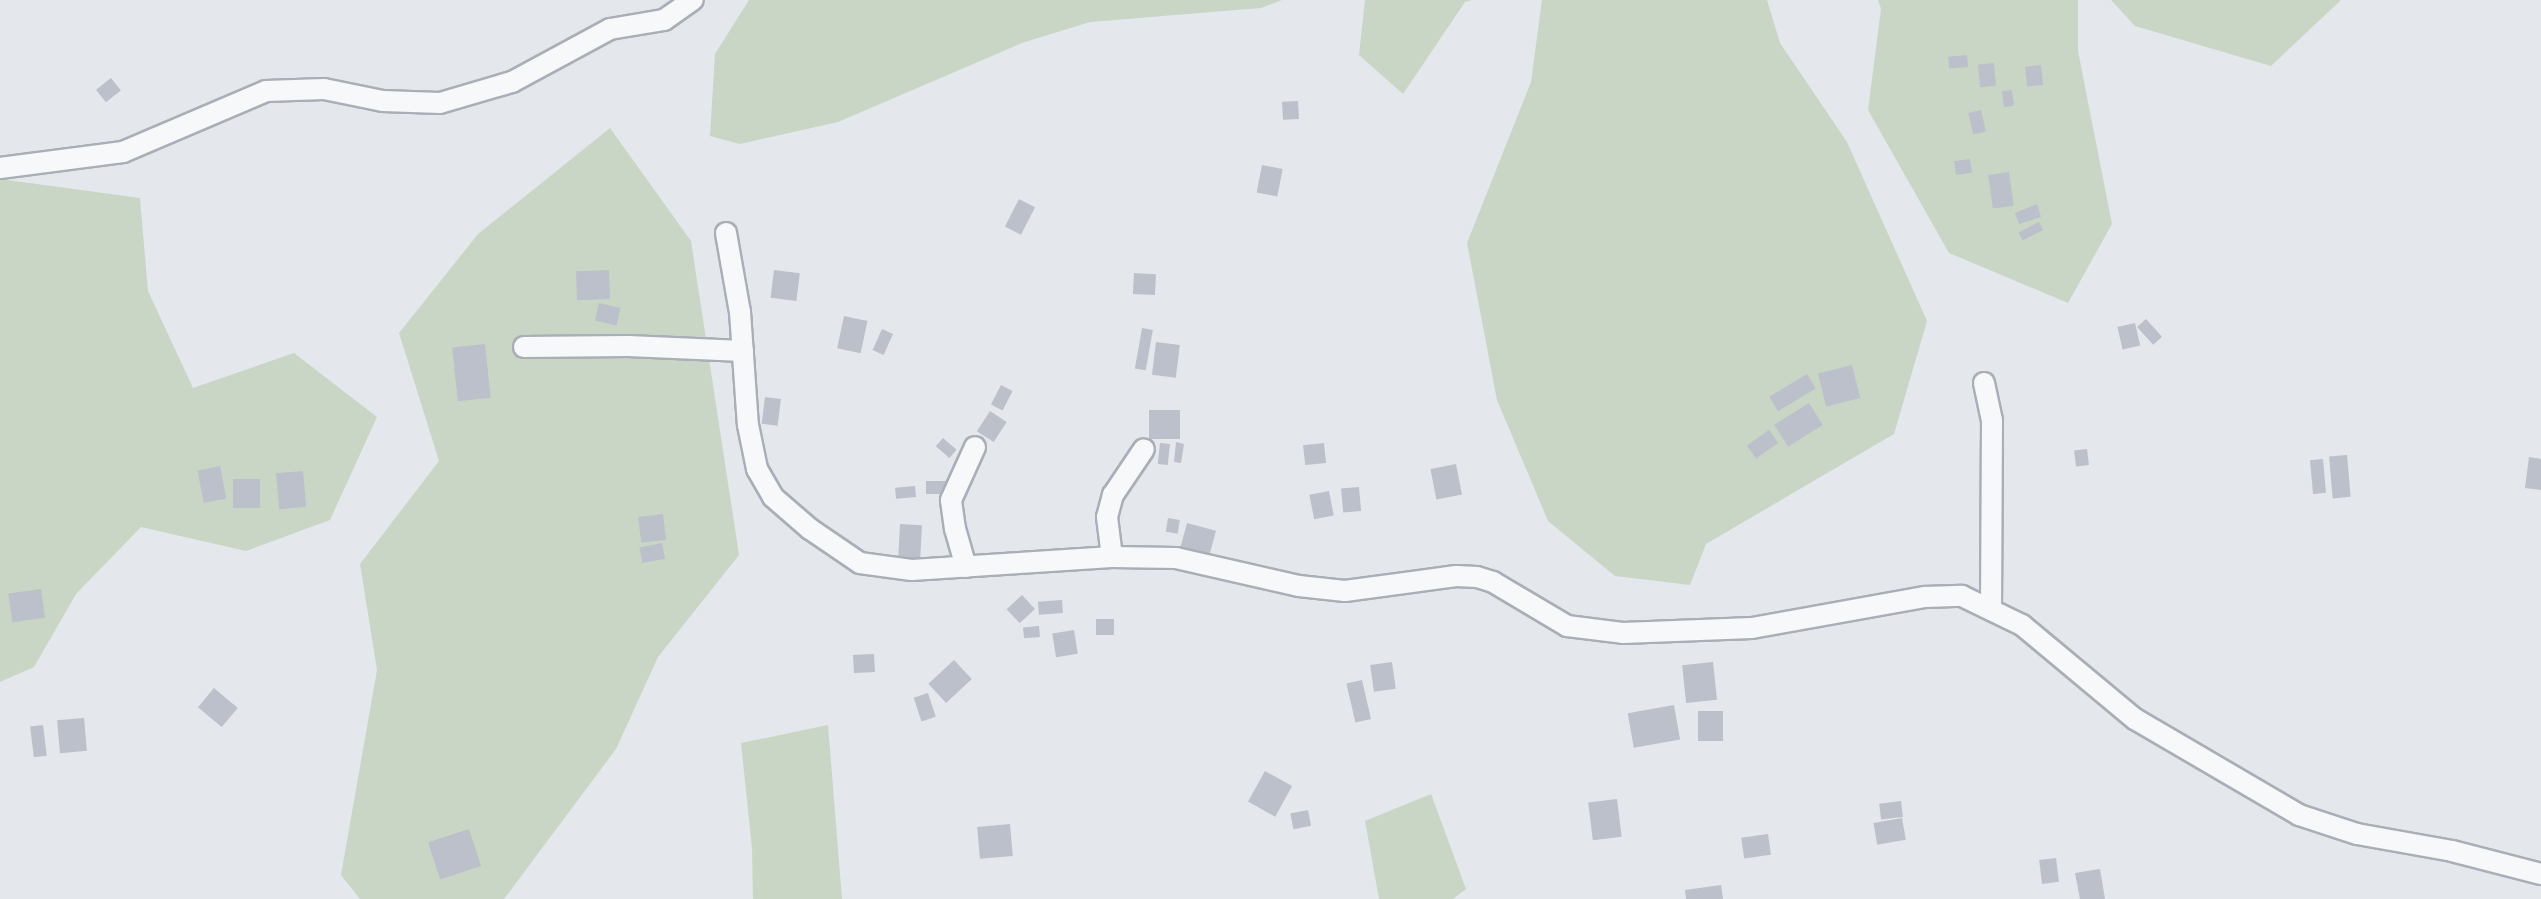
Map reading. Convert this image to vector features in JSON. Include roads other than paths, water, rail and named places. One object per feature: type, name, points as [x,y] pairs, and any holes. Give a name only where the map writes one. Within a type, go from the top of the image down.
[{"type":"street","points":[[0,168],[123,152],[266,91],[324,89],[383,101],[440,103],[512,82],[610,29],[664,20],[693,0]]},
{"type":"street","points":[[726,233],[757,469],[773,497],[810,529],[860,563],[912,570],[1112,557],[1176,558],[1299,586],[1345,591],[1456,576],[1477,577],[1493,582],[1567,626],[1623,633],[1752,628],[1925,597],[1962,596],[2022,625],[2135,719],[2299,815],[2357,834],[2452,851],[2541,874]]},
{"type":"street","points":[[524,347],[628,346],[743,351]]},
{"type":"street","points":[[1984,383],[1992,420],[1991,610]]},
{"type":"street","points":[[966,567],[955,529],[951,500],[975,447]]},
{"type":"street","points":[[1112,557],[1107,517],[1113,495],[1144,449]]}]
